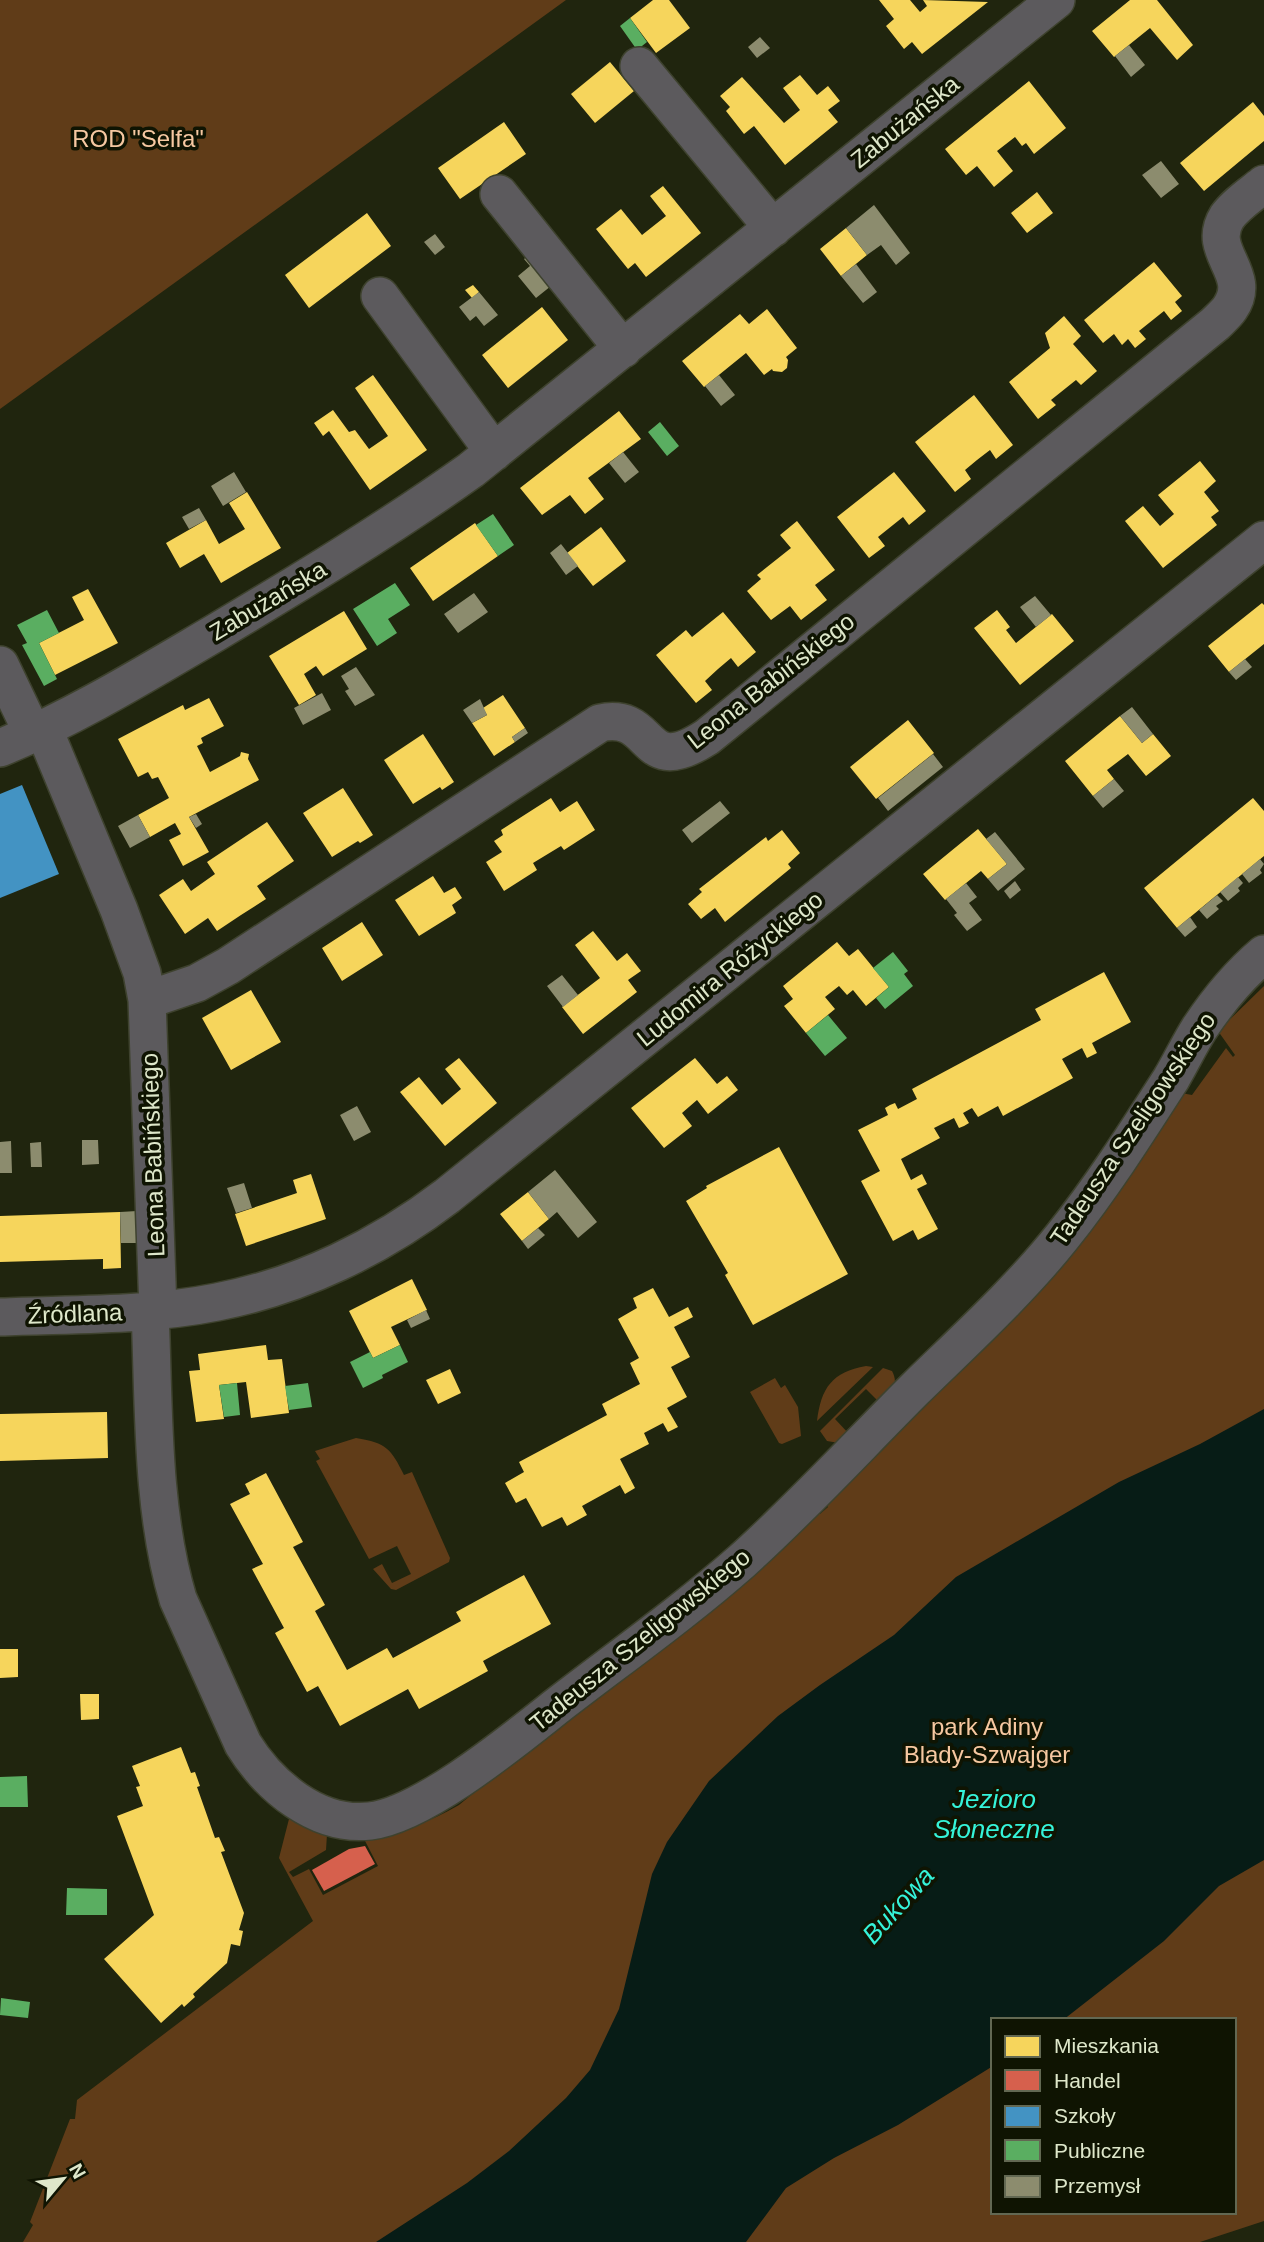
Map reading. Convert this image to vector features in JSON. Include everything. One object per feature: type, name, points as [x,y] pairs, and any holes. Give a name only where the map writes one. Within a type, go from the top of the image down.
[{"type":"street","name":"Zabużańska","points":[[0,748],[38,732],[148,672],[296,585],[430,499],[494,452],[773,228],[1039,5]]},
{"type":"street","points":[[639,66],[773,228]]},
{"type":"street","name":"Leona Babińskiego","points":[[147,1000],[197,983],[228,966],[600,723],[614,720],[630,725],[661,752],[683,750],[707,737],[1215,324],[1230,308],[1237,291],[1237,280],[1220,240],[1222,229],[1237,206],[1264,184]]},
{"type":"street","points":[[499,194],[623,349]]},
{"type":"street","points":[[380,296],[494,452]]},
{"type":"street","name":"Ludomira Różyckiego","points":[[154,1310],[216,1303],[291,1282],[346,1258],[433,1207],[1264,540]]},
{"type":"street","points":[[0,665],[38,732]]},
{"type":"street","name":"Leona Babińskiego","points":[[38,732],[119,910],[142,973],[147,1000],[154,1310]]},
{"type":"street","name":"Tadeusza Szeligowskiego","points":[[154,1310],[157,1486],[168,1563],[178,1599],[243,1744],[257,1766],[277,1787],[309,1807],[344,1819],[370,1821],[385,1817],[440,1791],[520,1735],[717,1581],[776,1527],[978,1326],[1060,1240],[1118,1159],[1171,1078],[1199,1029],[1236,981],[1264,954]]},
{"type":"street","name":"Źródlana","points":[[0,1317],[154,1310]]},
{"type":"green space","name":"ROD \"Selfa\"","points":[[0,0],[566,0],[0,409]]},
{"type":"green space","name":"park Adiny Blady-Szwajger","points":[[1264,986],[1264,2221],[1200,2242],[23,2242],[33,2225],[30,2222],[70,2119],[75,2119],[77,2100],[313,1921],[279,1858],[289,1819],[327,1834],[326,1850],[289,1872],[293,1877],[309,1869],[323,1895],[378,1866],[363,1837],[412,1826],[459,1805],[820,1507],[820,1514],[828,1507],[826,1502],[1181,1093],[1192,1095],[1226,1048],[1233,1057],[1235,1055],[1218,1031]]},
{"type":"green space","points":[[866,1366],[873,1367],[817,1421],[822,1399],[830,1383],[845,1372]]},
{"type":"green space","points":[[883,1368],[892,1371],[894,1376],[891,1393],[881,1404],[866,1389],[835,1419],[850,1435],[839,1443],[827,1441],[820,1431]]},
{"type":"green space","points":[[775,1378],[781,1388],[785,1385],[798,1407],[801,1436],[782,1444],[750,1392]]},
{"type":"green space","points":[[356,1438],[381,1445],[391,1453],[404,1475],[412,1472],[450,1558],[449,1562],[396,1590],[391,1589],[373,1569],[382,1564],[392,1583],[411,1574],[397,1546],[369,1559],[316,1461],[320,1459],[315,1451]]},
{"type":"water","name":"Jezioro Słoneczne","points":[[1264,1409],[1264,1860],[1219,1886],[1164,1941],[1066,2018],[991,2018],[991,2067],[898,2125],[834,2158],[786,2188],[746,2242],[376,2242],[467,2183],[509,2151],[566,2098],[590,2070],[619,2009],[652,1874],[667,1842],[709,1781],[778,1716],[894,1635],[956,1577],[1119,1482],[1200,1444]]},
{"type":"building: Mieszkania","points":[[653,0],[669,0],[690,28],[656,53],[630,18]]},
{"type":"building: Mieszkania","points":[[879,0],[910,0],[920,12],[927,6],[923,0],[988,2],[922,54],[912,42],[904,49],[886,26],[894,19]]},
{"type":"building: Mieszkania","points":[[1130,0],[1157,0],[1193,45],[1177,60],[1150,28],[1114,57],[1092,31]]},
{"type":"building: Mieszkania","points":[[610,62],[634,91],[595,123],[571,94]]},
{"type":"building: Mieszkania","points":[[800,75],[817,95],[828,86],[840,101],[828,110],[838,122],[785,165],[754,126],[744,134],[726,111],[730,107],[720,96],[742,77],[784,123],[800,110],[783,88]]},
{"type":"building: Mieszkania","points":[[1029,81],[1066,128],[1034,154],[1026,143],[1022,146],[1015,137],[997,151],[1013,171],[994,187],[977,166],[966,175],[945,149]]},
{"type":"building: Mieszkania","points":[[1253,102],[1264,116],[1264,141],[1204,191],[1180,163]]},
{"type":"building: Mieszkania","points":[[504,122],[526,154],[460,199],[438,168]]},
{"type":"building: Mieszkania","points":[[663,186],[701,233],[646,277],[635,263],[628,269],[596,229],[621,209],[642,235],[666,216],[650,196]]},
{"type":"building: Mieszkania","points":[[1037,192],[1053,213],[1027,233],[1011,213]]},
{"type":"building: Mieszkania","points":[[367,213],[391,246],[309,308],[285,275]]},
{"type":"building: Mieszkania","points":[[846,228],[867,255],[841,276],[820,249]]},
{"type":"building: Mieszkania","points":[[1154,262],[1182,296],[1175,302],[1182,311],[1171,320],[1164,311],[1139,331],[1146,339],[1135,348],[1128,339],[1122,345],[1114,334],[1103,343],[1084,320]]},
{"type":"building: Mieszkania","points":[[473,285],[479,292],[472,298],[465,290]]},
{"type":"building: Mieszkania","points":[[542,307],[568,340],[508,388],[482,355]]},
{"type":"building: Mieszkania","points":[[767,309],[797,348],[786,357],[787,368],[782,372],[772,369],[764,375],[746,353],[704,387],[682,361],[740,314],[749,324]]},
{"type":"building: Mieszkania","points":[[1064,316],[1081,336],[1073,344],[1097,371],[1081,385],[1076,380],[1051,400],[1056,405],[1038,419],[1009,382],[1050,348],[1045,333]]},
{"type":"building: Mieszkania","points":[[373,375],[427,450],[370,490],[329,431],[323,436],[314,423],[333,410],[349,432],[355,430],[369,449],[388,436],[355,388]]},
{"type":"building: Mieszkania","points":[[974,395],[1013,445],[996,459],[990,450],[977,460],[965,470],[971,479],[955,492],[915,442]]},
{"type":"building: Mieszkania","points":[[619,411],[641,439],[588,478],[604,499],[585,514],[570,495],[542,515],[520,488]]},
{"type":"building: Mieszkania","points":[[1200,461],[1216,481],[1204,492],[1219,511],[1211,517],[1217,525],[1163,568],[1125,521],[1143,506],[1160,526],[1174,514],[1158,495]]},
{"type":"building: Mieszkania","points":[[894,472],[926,511],[909,525],[903,517],[878,537],[885,546],[869,558],[837,517]]},
{"type":"building: Mieszkania","points":[[247,492],[281,548],[221,583],[204,554],[180,568],[166,543],[206,520],[219,544],[245,529],[229,503]]},
{"type":"building: Mieszkania","points":[[797,521],[835,570],[815,585],[827,600],[801,620],[790,606],[771,620],[747,591],[761,579],[757,575],[791,548],[780,535]]},
{"type":"building: Mieszkania","points":[[475,523],[498,556],[433,601],[410,568]]},
{"type":"building: Mieszkania","points":[[601,527],[626,561],[593,586],[567,553]]},
{"type":"building: Mieszkania","points":[[88,589],[118,643],[55,675],[39,643],[84,620],[72,597]]},
{"type":"building: Mieszkania","points":[[1262,603],[1264,644],[1229,672],[1208,646]]},
{"type":"building: Mieszkania","points":[[997,610],[1010,627],[1006,630],[1016,643],[1052,614],[1074,641],[1020,685],[974,628]]},
{"type":"building: Mieszkania","points":[[344,611],[367,649],[323,676],[316,666],[304,674],[316,695],[299,705],[269,656]]},
{"type":"building: Mieszkania","points":[[723,612],[756,652],[738,667],[731,658],[718,669],[705,681],[712,690],[696,703],[656,655],[686,630],[692,637]]},
{"type":"building: Mieszkania","points":[[503,695],[525,728],[512,737],[515,742],[494,756],[472,723],[487,715],[483,708]]},
{"type":"building: Mieszkania","points":[[209,698],[224,726],[201,738],[203,743],[197,746],[210,772],[240,756],[241,752],[249,754],[248,759],[259,780],[189,817],[209,852],[183,866],[169,840],[181,834],[175,823],[150,837],[138,815],[169,798],[158,777],[152,779],[148,772],[138,777],[118,739],[183,705],[185,710]]},
{"type":"building: Mieszkania","points":[[1120,716],[1142,743],[1153,734],[1171,756],[1146,776],[1128,754],[1107,770],[1114,779],[1093,796],[1065,761]]},
{"type":"building: Mieszkania","points":[[908,720],[934,753],[876,799],[850,767]]},
{"type":"building: Mieszkania","points":[[423,734],[454,782],[442,790],[440,787],[413,804],[384,760]]},
{"type":"building: Mieszkania","points":[[343,788],[373,835],[332,857],[303,813]]},
{"type":"building: Mieszkania","points":[[551,798],[560,812],[577,801],[595,830],[564,850],[561,846],[533,863],[537,870],[504,891],[486,862],[502,852],[494,841],[503,835],[501,830]]},
{"type":"building: Mieszkania","points":[[1253,798],[1264,811],[1264,856],[1177,928],[1144,888]]},
{"type":"building: Mieszkania","points":[[267,822],[294,861],[257,886],[266,899],[217,931],[208,918],[185,934],[159,895],[183,879],[191,891],[215,874],[207,862]]},
{"type":"building: Mieszkania","points":[[978,829],[1007,864],[988,879],[981,871],[945,900],[923,874]]},
{"type":"building: Mieszkania","points":[[782,830],[800,853],[788,864],[791,868],[725,922],[715,908],[701,919],[688,904],[702,892],[699,889],[766,837],[768,841]]},
{"type":"building: Mieszkania","points":[[433,876],[444,893],[455,887],[462,898],[452,905],[456,913],[419,936],[395,900]]},
{"type":"building: Mieszkania","points":[[362,922],[383,955],[342,981],[322,948]]},
{"type":"building: Mieszkania","points":[[593,931],[617,961],[627,953],[641,971],[628,980],[637,992],[583,1034],[562,1007],[600,978],[575,945]]},
{"type":"building: Mieszkania","points":[[837,942],[849,956],[858,949],[889,987],[866,1006],[853,990],[847,995],[839,986],[825,997],[835,1009],[806,1033],[784,1006],[793,999],[783,986]]},
{"type":"building: Mieszkania","points":[[1104,972],[1131,1022],[1092,1043],[1097,1053],[1087,1058],[1082,1048],[1062,1059],[1073,1078],[1003,1116],[998,1106],[978,1117],[972,1108],[963,1113],[969,1123],[964,1126],[959,1128],[954,1118],[934,1128],[940,1138],[901,1159],[911,1180],[922,1174],[927,1184],[917,1189],[938,1229],[918,1240],[913,1230],[893,1241],[861,1181],[880,1171],[858,1130],[888,1115],[885,1108],[890,1105],[895,1103],[898,1109],[917,1099],[912,1089],[1041,1020],[1035,1009]]},
{"type":"building: Mieszkania","points":[[251,990],[281,1042],[231,1070],[202,1018]]},
{"type":"building: Mieszkania","points":[[459,1058],[497,1103],[445,1146],[400,1092],[419,1077],[442,1105],[461,1089],[445,1069]]},
{"type":"building: Mieszkania","points":[[695,1058],[717,1084],[727,1076],[738,1090],[708,1114],[697,1100],[682,1113],[692,1126],[664,1148],[631,1108]]},
{"type":"building: Mieszkania","points":[[779,1147],[848,1274],[753,1325],[725,1275],[728,1273],[686,1201],[707,1188],[706,1186]]},
{"type":"building: Mieszkania","points":[[311,1174],[326,1219],[246,1246],[235,1214],[297,1193],[293,1180]]},
{"type":"building: Mieszkania","points":[[528,1192],[549,1219],[522,1241],[500,1214]]},
{"type":"building: Mieszkania","points":[[120,1212],[121,1268],[103,1269],[103,1259],[0,1262],[0,1216]]},
{"type":"building: Mieszkania","points":[[412,1279],[427,1310],[391,1327],[400,1345],[373,1358],[349,1311]]},
{"type":"building: Mieszkania","points":[[653,1288],[669,1317],[688,1307],[693,1317],[674,1327],[690,1357],[671,1367],[687,1397],[667,1408],[678,1427],[668,1432],[663,1423],[644,1433],[649,1444],[620,1459],[635,1488],[625,1494],[620,1485],[582,1506],[587,1515],[567,1526],[562,1517],[542,1527],[526,1498],[516,1503],[505,1483],[524,1472],[519,1462],[607,1415],[602,1404],[640,1384],[630,1363],[639,1358],[618,1319],[637,1308],[633,1298]]},
{"type":"building: Mieszkania","points":[[266,1345],[268,1360],[282,1359],[289,1413],[251,1418],[246,1382],[219,1385],[224,1419],[196,1422],[189,1371],[200,1370],[198,1354]]},
{"type":"building: Mieszkania","points":[[450,1369],[461,1393],[438,1404],[426,1380]]},
{"type":"building: Mieszkania","points":[[107,1412],[108,1458],[0,1461],[0,1414]]},
{"type":"building: Mieszkania","points":[[266,1473],[303,1542],[293,1547],[325,1605],[315,1611],[347,1670],[387,1648],[393,1658],[461,1621],[456,1612],[524,1575],[551,1624],[483,1661],[488,1671],[419,1709],[408,1689],[340,1726],[318,1686],[307,1692],[275,1633],[284,1628],[252,1569],[263,1564],[230,1504],[250,1494],[245,1484]]},
{"type":"building: Mieszkania","points":[[0,1649],[18,1649],[18,1677],[0,1678]]},
{"type":"building: Mieszkania","points":[[80,1694],[99,1694],[99,1719],[81,1720]]},
{"type":"building: Mieszkania","points":[[181,1747],[191,1773],[195,1772],[200,1786],[197,1787],[215,1838],[219,1837],[225,1851],[221,1852],[244,1913],[239,1930],[243,1931],[240,1946],[231,1944],[227,1963],[193,1994],[195,1997],[184,2007],[182,2004],[161,2023],[104,1959],[154,1915],[117,1816],[143,1806],[136,1787],[140,1786],[132,1766]]},
{"type":"building: Handel","points":[[365,1846],[375,1864],[324,1891],[312,1870],[349,1849]]},
{"type":"building: Szkoły","points":[[22,785],[59,874],[0,898],[0,794]]},
{"type":"building: Publiczne","points":[[630,18],[647,42],[637,50],[620,26]]},
{"type":"building: Publiczne","points":[[660,422],[679,446],[667,456],[648,432]]},
{"type":"building: Publiczne","points":[[493,514],[514,545],[498,556],[476,525]]},
{"type":"building: Publiczne","points":[[395,583],[410,605],[388,619],[397,633],[377,646],[353,609]]},
{"type":"building: Publiczne","points":[[47,610],[59,633],[39,643],[57,679],[44,686],[22,645],[27,643],[17,625]]},
{"type":"building: Publiczne","points":[[893,952],[908,971],[904,974],[913,986],[885,1009],[876,998],[889,987],[873,968]]},
{"type":"building: Publiczne","points":[[828,1015],[847,1038],[825,1056],[806,1033]]},
{"type":"building: Publiczne","points":[[400,1345],[408,1362],[363,1388],[350,1362],[370,1352],[373,1358]]},
{"type":"building: Publiczne","points":[[237,1383],[240,1415],[224,1417],[219,1385]]},
{"type":"building: Publiczne","points":[[308,1383],[312,1407],[289,1410],[285,1386]]},
{"type":"building: Publiczne","points":[[27,1776],[28,1807],[0,1807],[0,1777]]},
{"type":"building: Publiczne","points":[[67,1888],[107,1889],[107,1915],[66,1915]]},
{"type":"building: Publiczne","points":[[1,1998],[30,2002],[28,2018],[0,2015]]},
{"type":"building: Przemysł","points":[[760,37],[770,48],[757,58],[748,47]]},
{"type":"building: Przemysł","points":[[1129,45],[1145,65],[1131,77],[1115,56]]},
{"type":"building: Przemysł","points":[[1161,161],[1179,184],[1161,198],[1142,175]]},
{"type":"building: Przemysł","points":[[874,205],[910,253],[896,265],[881,245],[867,255],[846,228]]},
{"type":"building: Przemysł","points":[[435,234],[445,247],[435,255],[424,242]]},
{"type":"building: Przemysł","points":[[537,248],[561,278],[536,298],[518,276],[530,266],[524,259]]},
{"type":"building: Przemysł","points":[[856,264],[877,292],[863,303],[841,276]]},
{"type":"building: Przemysł","points":[[479,292],[498,315],[484,326],[476,316],[470,321],[459,307]]},
{"type":"building: Przemysł","points":[[719,375],[735,395],[721,406],[705,386]]},
{"type":"building: Przemysł","points":[[623,452],[639,472],[625,483],[609,463]]},
{"type":"building: Przemysł","points":[[234,472],[246,492],[223,506],[211,486]]},
{"type":"building: Przemysł","points":[[199,508],[206,520],[189,529],[182,517]]},
{"type":"building: Przemysł","points":[[561,544],[578,566],[566,575],[550,553]]},
{"type":"building: Przemysł","points":[[474,593],[488,612],[458,633],[444,614]]},
{"type":"building: Przemysł","points":[[1035,596],[1051,615],[1036,627],[1020,607]]},
{"type":"building: Przemysł","points":[[1245,659],[1252,667],[1236,680],[1229,672]]},
{"type":"building: Przemysł","points":[[356,667],[375,695],[355,706],[345,691],[349,689],[341,676]]},
{"type":"building: Przemysł","points":[[322,693],[331,710],[303,725],[294,708]]},
{"type":"building: Przemysł","points":[[480,699],[487,715],[472,723],[463,710]]},
{"type":"building: Przemysł","points":[[1132,707],[1153,734],[1142,743],[1120,716]]},
{"type":"building: Przemysł","points":[[525,728],[528,733],[515,742],[512,737]]},
{"type":"building: Przemysł","points":[[933,754],[943,767],[888,811],[878,798]]},
{"type":"building: Przemysł","points":[[1114,779],[1124,791],[1103,808],[1093,796]]},
{"type":"building: Przemysł","points":[[720,801],[730,813],[692,843],[682,830]]},
{"type":"building: Przemysł","points":[[196,814],[202,824],[196,828],[189,817]]},
{"type":"building: Przemysł","points":[[138,815],[150,837],[130,848],[118,826]]},
{"type":"building: Przemysł","points":[[995,832],[1025,869],[998,891],[988,879],[1007,864],[986,839]]},
{"type":"building: Przemysł","points":[[1260,859],[1264,864],[1260,870],[1262,873],[1249,883],[1242,874]]},
{"type":"building: Przemysł","points":[[1238,877],[1243,883],[1238,888],[1240,891],[1228,901],[1220,892]]},
{"type":"building: Przemysł","points":[[1015,881],[1021,890],[1010,899],[1004,891]]},
{"type":"building: Przemysł","points":[[966,883],[977,897],[969,903],[982,920],[967,931],[946,899]]},
{"type":"building: Przemysł","points":[[1217,895],[1223,901],[1216,906],[1219,909],[1207,919],[1199,910]]},
{"type":"building: Przemysł","points":[[1190,917],[1197,927],[1185,937],[1177,928]]},
{"type":"building: Przemysł","points":[[562,975],[578,995],[563,1007],[547,986]]},
{"type":"building: Przemysł","points":[[357,1106],[371,1132],[354,1141],[340,1115]]},
{"type":"building: Przemysł","points":[[82,1140],[98,1140],[99,1164],[82,1165]]},
{"type":"building: Przemysł","points":[[11,1141],[12,1173],[0,1173],[0,1142]]},
{"type":"building: Przemysł","points":[[41,1142],[42,1167],[31,1167],[30,1143]]},
{"type":"building: Przemysł","points":[[555,1170],[597,1222],[578,1238],[557,1212],[549,1219],[528,1192]]},
{"type":"building: Przemysł","points":[[244,1183],[252,1208],[236,1213],[227,1188]]},
{"type":"building: Przemysł","points":[[137,1211],[139,1243],[121,1243],[120,1212]]},
{"type":"building: Przemysł","points":[[538,1228],[545,1235],[528,1249],[522,1241]]},
{"type":"building: Przemysł","points":[[426,1310],[430,1319],[411,1328],[407,1320]]},
{"type":"water label","name":"Bukowa","points":[[898,1905]]}]
